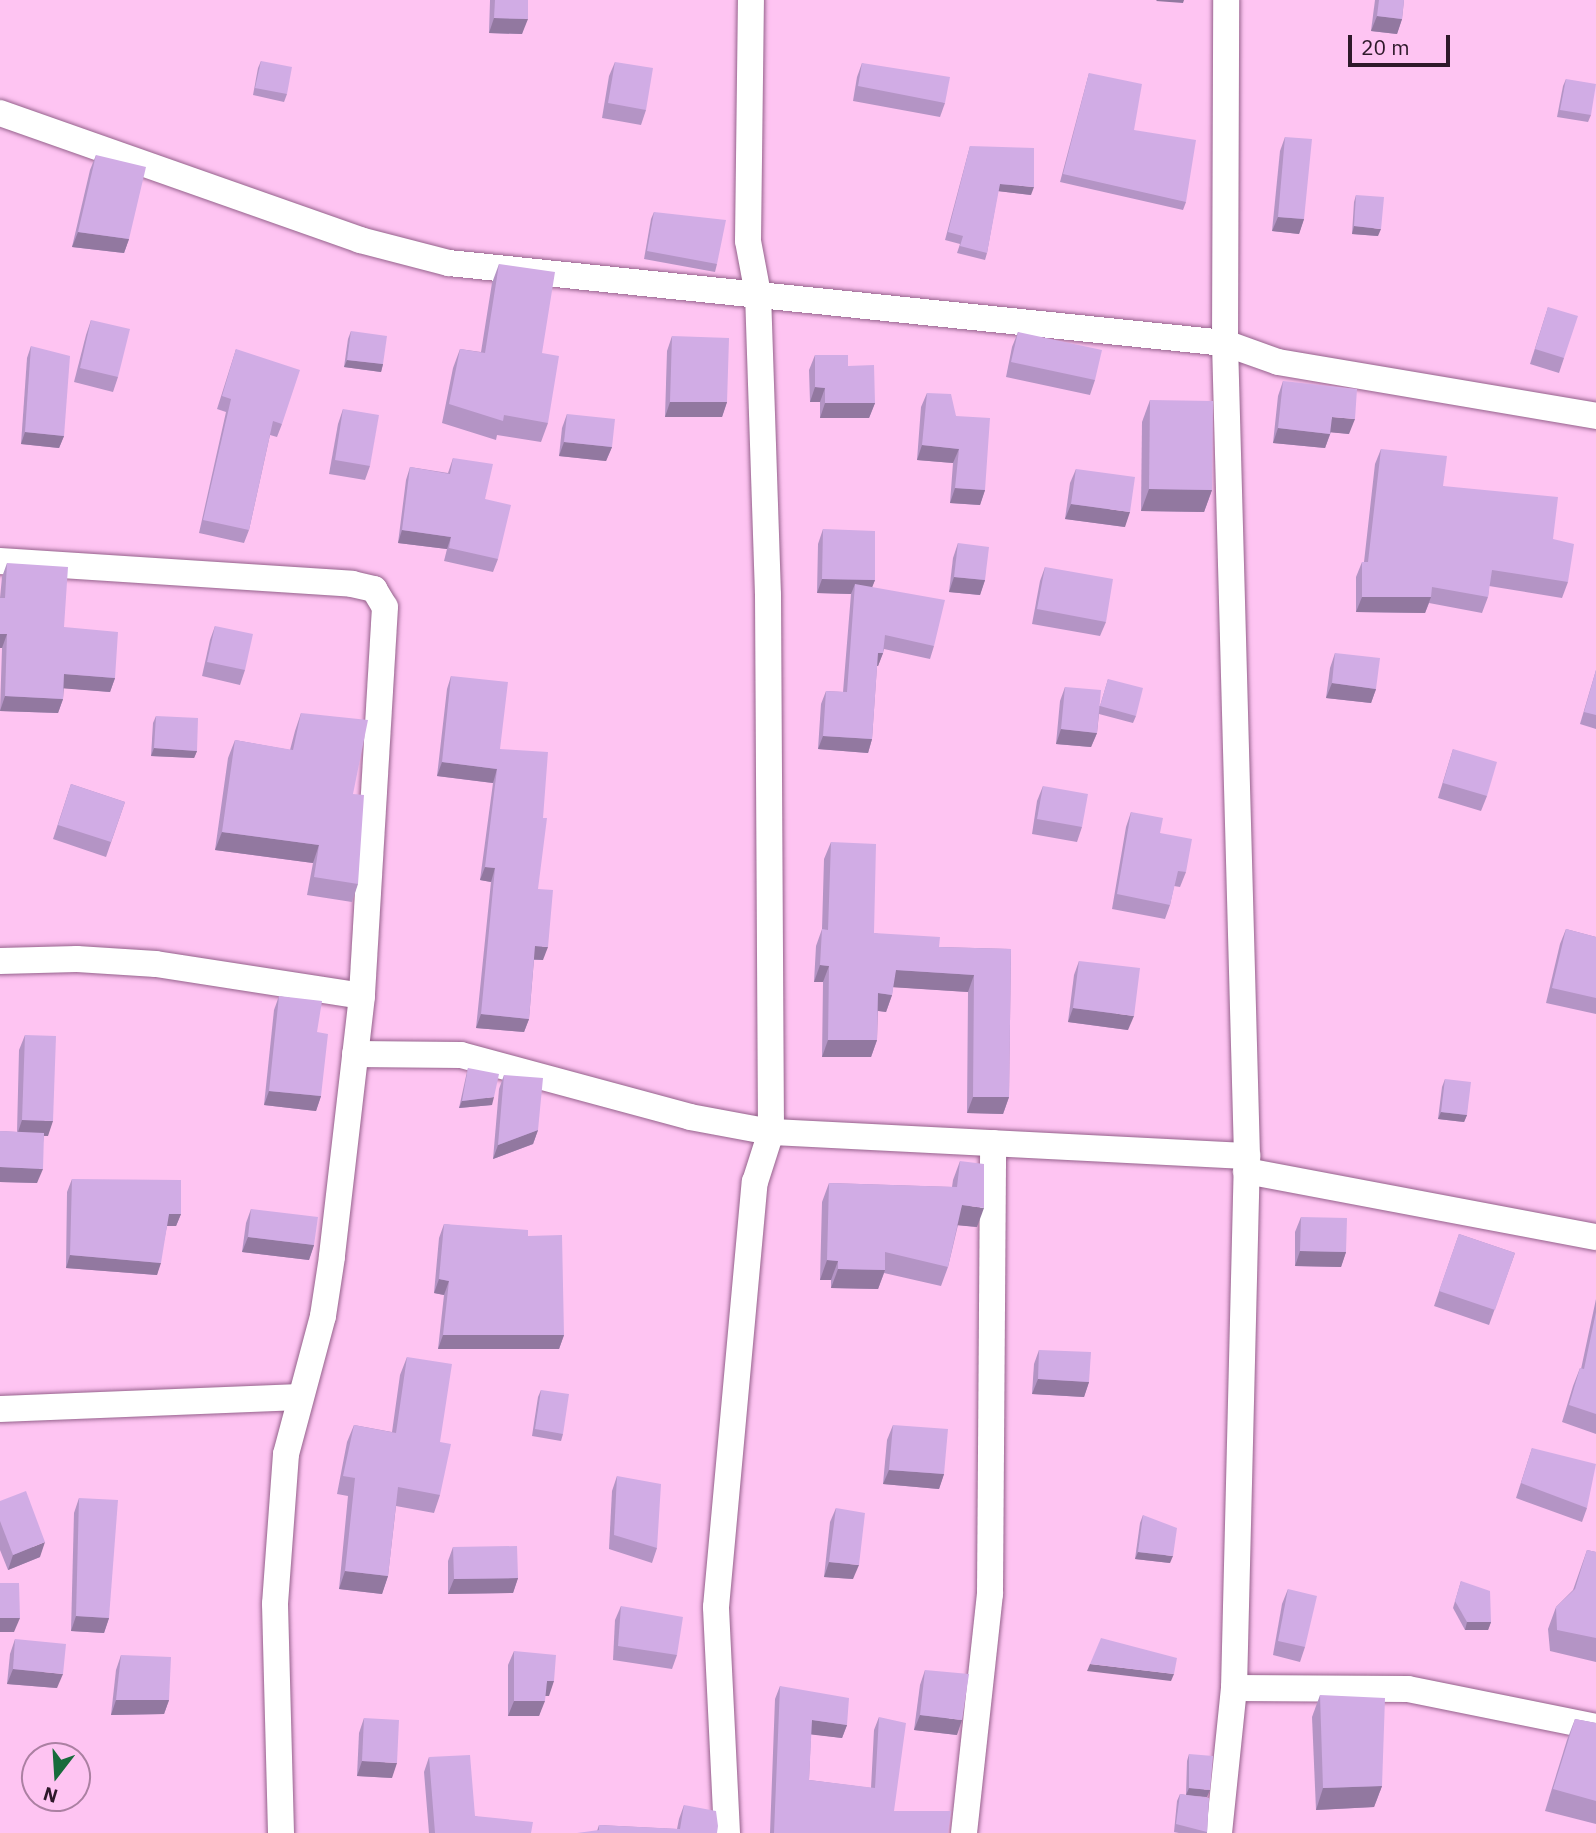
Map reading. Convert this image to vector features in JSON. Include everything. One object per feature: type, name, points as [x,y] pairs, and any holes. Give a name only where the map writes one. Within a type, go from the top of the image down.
[{"type":"street","points":[[727,1833],[716,1607],[755,1182],[771,1132],[768,595],[758,295],[748,241],[751,0]]},
{"type":"street","points":[[1220,1833],[1234,1688],[1247,1163],[1225,343],[1226,0]]},
{"type":"street","points":[[0,113],[360,240],[449,263],[1225,343],[1278,362],[1596,416]]},
{"type":"street","points":[[0,561],[374,589],[385,607],[362,996],[326,1292],[286,1454],[275,1604],[281,1833]]},
{"type":"street","points":[[0,961],[77,959],[156,964],[362,996]]},
{"type":"street","points":[[355,1054],[461,1055],[690,1117],[771,1132],[993,1143],[1247,1163],[1596,1237]]},
{"type":"street","points":[[964,1833],[990,1594],[993,1143]]},
{"type":"street","points":[[0,1409],[300,1397]]},
{"type":"street","points":[[1234,1688],[1408,1689],[1596,1727]]},
{"type":"building","points":[[495,0],[528,0],[528,19],[494,18]]},
{"type":"building","points":[[1379,0],[1404,0],[1402,19],[1377,16]]},
{"type":"building","points":[[261,61],[292,67],[287,94],[255,88]]},
{"type":"building","points":[[615,62],[653,68],[646,110],[608,103]]},
{"type":"building","points":[[862,63],[950,77],[945,103],[858,86]]},
{"type":"building","points":[[1089,73],[1142,84],[1134,130],[1196,140],[1186,202],[1063,174]]},
{"type":"building","points":[[1566,79],[1596,84],[1591,115],[1560,110]]},
{"type":"building","points":[[1285,137],[1312,139],[1304,219],[1278,217]]},
{"type":"building","points":[[970,146],[1034,148],[1034,187],[1000,184],[987,253],[960,246],[963,236],[948,232]]},
{"type":"building","points":[[96,155],[146,167],[129,239],[78,232]]},
{"type":"building","points":[[1356,195],[1384,197],[1381,229],[1354,226]]},
{"type":"building","points":[[654,212],[726,220],[717,264],[647,251]]},
{"type":"building","points":[[499,264],[555,272],[542,353],[559,356],[548,423],[504,415],[503,421],[449,404],[460,349],[485,353]]},
{"type":"building","points":[[1548,307],[1578,316],[1564,358],[1535,349]]},
{"type":"building","points":[[91,320],[130,329],[118,377],[80,368]]},
{"type":"building","points":[[351,331],[387,336],[383,364],[347,360]]},
{"type":"building","points":[[1018,332],[1102,350],[1095,380],[1011,362]]},
{"type":"building","points":[[672,336],[729,338],[727,402],[670,402]]},
{"type":"building","points":[[31,346],[70,356],[64,436],[25,432]]},
{"type":"building","points":[[236,349],[300,370],[282,424],[273,421],[249,530],[203,520],[231,399],[222,396]]},
{"type":"building","points":[[815,355],[848,355],[848,366],[874,365],[875,403],[825,403],[825,388],[815,387]]},
{"type":"building","points":[[1283,381],[1357,389],[1355,419],[1332,417],[1330,434],[1278,428]]},
{"type":"building","points":[[927,393],[951,394],[956,416],[990,418],[985,490],[955,488],[959,449],[922,445]]},
{"type":"building","points":[[1150,400],[1213,401],[1212,490],[1149,489]]},
{"type":"building","points":[[343,409],[379,415],[370,466],[335,460]]},
{"type":"building","points":[[567,414],[615,419],[612,447],[564,442]]},
{"type":"building","points":[[1381,449],[1447,456],[1443,486],[1558,497],[1553,539],[1574,544],[1568,582],[1492,570],[1488,597],[1432,587],[1431,597],[1362,597],[1362,562],[1368,562]]},
{"type":"building","points":[[453,458],[493,464],[485,499],[511,505],[498,559],[449,548],[451,537],[402,530],[410,467],[450,474]]},
{"type":"building","points":[[1076,469],[1135,477],[1130,512],[1071,504]]},
{"type":"building","points":[[823,529],[875,531],[875,580],[822,579]]},
{"type":"building","points":[[958,543],[989,547],[985,580],[954,577]]},
{"type":"building","points":[[7,563],[68,567],[64,627],[118,632],[115,678],[64,674],[63,699],[5,696],[7,634],[0,634],[0,598],[5,598]]},
{"type":"building","points":[[1045,567],[1113,579],[1106,622],[1037,609]]},
{"type":"building","points":[[855,584],[945,600],[934,646],[885,635],[883,653],[878,653],[872,739],[823,736],[826,691],[847,692]]},
{"type":"building","points":[[215,626],[253,634],[245,670],[207,662]]},
{"type":"building","points":[[1335,653],[1380,658],[1376,689],[1332,683]]},
{"type":"building","points":[[1596,670],[1596,715],[1584,712]]},
{"type":"building","points":[[451,676],[508,682],[500,749],[548,752],[543,818],[547,818],[538,889],[553,890],[548,947],[535,946],[529,1019],[481,1014],[495,868],[485,867],[497,769],[442,762]]},
{"type":"building","points":[[1108,679],[1143,688],[1136,716],[1100,706]]},
{"type":"building","points":[[1065,687],[1101,690],[1097,733],[1061,729]]},
{"type":"building","points":[[301,713],[368,720],[353,794],[364,795],[358,884],[314,877],[319,845],[222,832],[235,740],[293,750]]},
{"type":"building","points":[[156,716],[198,718],[197,751],[154,748]]},
{"type":"building","points":[[1453,749],[1497,762],[1487,796],[1443,783]]},
{"type":"building","points":[[71,784],[125,802],[111,842],[58,825]]},
{"type":"building","points":[[1043,786],[1088,794],[1082,827],[1037,819]]},
{"type":"building","points":[[1131,812],[1163,818],[1160,833],[1192,839],[1186,872],[1178,871],[1170,905],[1117,894]]},
{"type":"building","points":[[831,842],[876,844],[874,933],[940,937],[939,947],[1011,949],[1009,1097],[973,1097],[974,975],[896,970],[892,995],[878,993],[877,1040],[828,1040],[829,966],[820,965],[822,929],[828,930]]},
{"type":"building","points":[[1566,929],[1596,937],[1596,998],[1552,988]]},
{"type":"building","points":[[1079,961],[1140,968],[1134,1016],[1073,1008]]},
{"type":"building","points":[[279,996],[322,1001],[317,1032],[328,1034],[321,1096],[269,1091]]},
{"type":"building","points":[[25,1035],[56,1036],[53,1121],[22,1120]]},
{"type":"building","points":[[468,1068],[499,1074],[494,1097],[462,1101]]},
{"type":"building","points":[[504,1075],[543,1078],[538,1130],[498,1145]]},
{"type":"building","points":[[1445,1079],[1471,1082],[1467,1115],[1441,1112]]},
{"type":"building","points":[[0,1131],[44,1133],[43,1169],[0,1167]]},
{"type":"building","points":[[960,1161],[984,1164],[984,1208],[962,1205],[948,1267],[885,1252],[885,1270],[838,1269],[838,1261],[827,1260],[829,1183],[957,1187]]},
{"type":"building","points":[[72,1179],[181,1180],[181,1214],[169,1214],[161,1263],[70,1255]]},
{"type":"building","points":[[251,1209],[318,1217],[314,1245],[248,1237]]},
{"type":"building","points":[[1301,1217],[1347,1218],[1346,1252],[1300,1251]]},
{"type":"building","points":[[444,1224],[528,1230],[528,1236],[562,1235],[564,1335],[443,1335],[449,1281],[439,1279]]},
{"type":"building","points":[[1459,1234],[1515,1253],[1495,1310],[1439,1291]]},
{"type":"building","points":[[1596,1312],[1596,1414],[1569,1405],[1580,1368],[1584,1369]]},
{"type":"building","points":[[1039,1350],[1091,1352],[1089,1382],[1038,1379]]},
{"type":"building","points":[[407,1357],[452,1364],[440,1442],[451,1444],[440,1495],[398,1487],[388,1576],[345,1571],[355,1478],[343,1476],[354,1425],[396,1433]]},
{"type":"building","points":[[541,1390],[569,1394],[563,1434],[535,1429]]},
{"type":"building","points":[[893,1425],[948,1429],[944,1474],[889,1470]]},
{"type":"building","points":[[1532,1448],[1596,1464],[1587,1508],[1521,1483]]},
{"type":"building","points":[[617,1476],[661,1484],[657,1548],[614,1535]]},
{"type":"building","points":[[26,1491],[45,1542],[13,1555],[0,1521],[0,1501]]},
{"type":"building","points":[[79,1498],[118,1500],[109,1618],[76,1616]]},
{"type":"building","points":[[836,1508],[865,1513],[859,1565],[829,1562]]},
{"type":"building","points":[[1143,1515],[1177,1528],[1173,1556],[1138,1552]]},
{"type":"building","points":[[517,1546],[518,1578],[454,1579],[453,1547]]},
{"type":"building","points":[[1587,1550],[1596,1552],[1596,1638],[1557,1630],[1556,1607],[1575,1589]]},
{"type":"building","points":[[1461,1581],[1490,1591],[1491,1622],[1467,1622],[1455,1601]]},
{"type":"building","points":[[0,1583],[19,1583],[20,1618],[0,1618]]},
{"type":"building","points":[[1288,1589],[1317,1596],[1305,1647],[1278,1641]]},
{"type":"building","points":[[621,1606],[683,1617],[677,1655],[618,1646]]},
{"type":"building","points":[[1101,1638],[1177,1658],[1174,1674],[1090,1664]]},
{"type":"building","points":[[15,1639],[66,1644],[63,1674],[13,1669]]},
{"type":"building","points":[[514,1651],[556,1655],[554,1681],[547,1681],[545,1701],[514,1701]]},
{"type":"building","points":[[121,1655],[171,1657],[169,1700],[116,1700]]},
{"type":"building","points":[[925,1670],[969,1674],[962,1720],[920,1715]]},
{"type":"building","points":[[780,1686],[849,1698],[847,1725],[812,1720],[809,1780],[875,1788],[879,1717],[906,1723],[894,1811],[951,1811],[948,1833],[774,1833]]},
{"type":"building","points":[[1320,1695],[1385,1698],[1382,1786],[1323,1788]]},
{"type":"building","points":[[364,1718],[399,1720],[397,1763],[362,1761]]},
{"type":"building","points":[[1575,1719],[1596,1723],[1596,1801],[1553,1789]]},
{"type":"building","points":[[1189,1754],[1213,1756],[1210,1790],[1189,1788]]},
{"type":"building","points":[[470,1755],[475,1816],[533,1822],[531,1833],[435,1833],[429,1757]]},
{"type":"building","points":[[1180,1794],[1209,1798],[1207,1832],[1176,1824]]},
{"type":"building","points":[[684,1805],[716,1811],[717,1833],[577,1833],[599,1830],[599,1825],[680,1829]]}]
